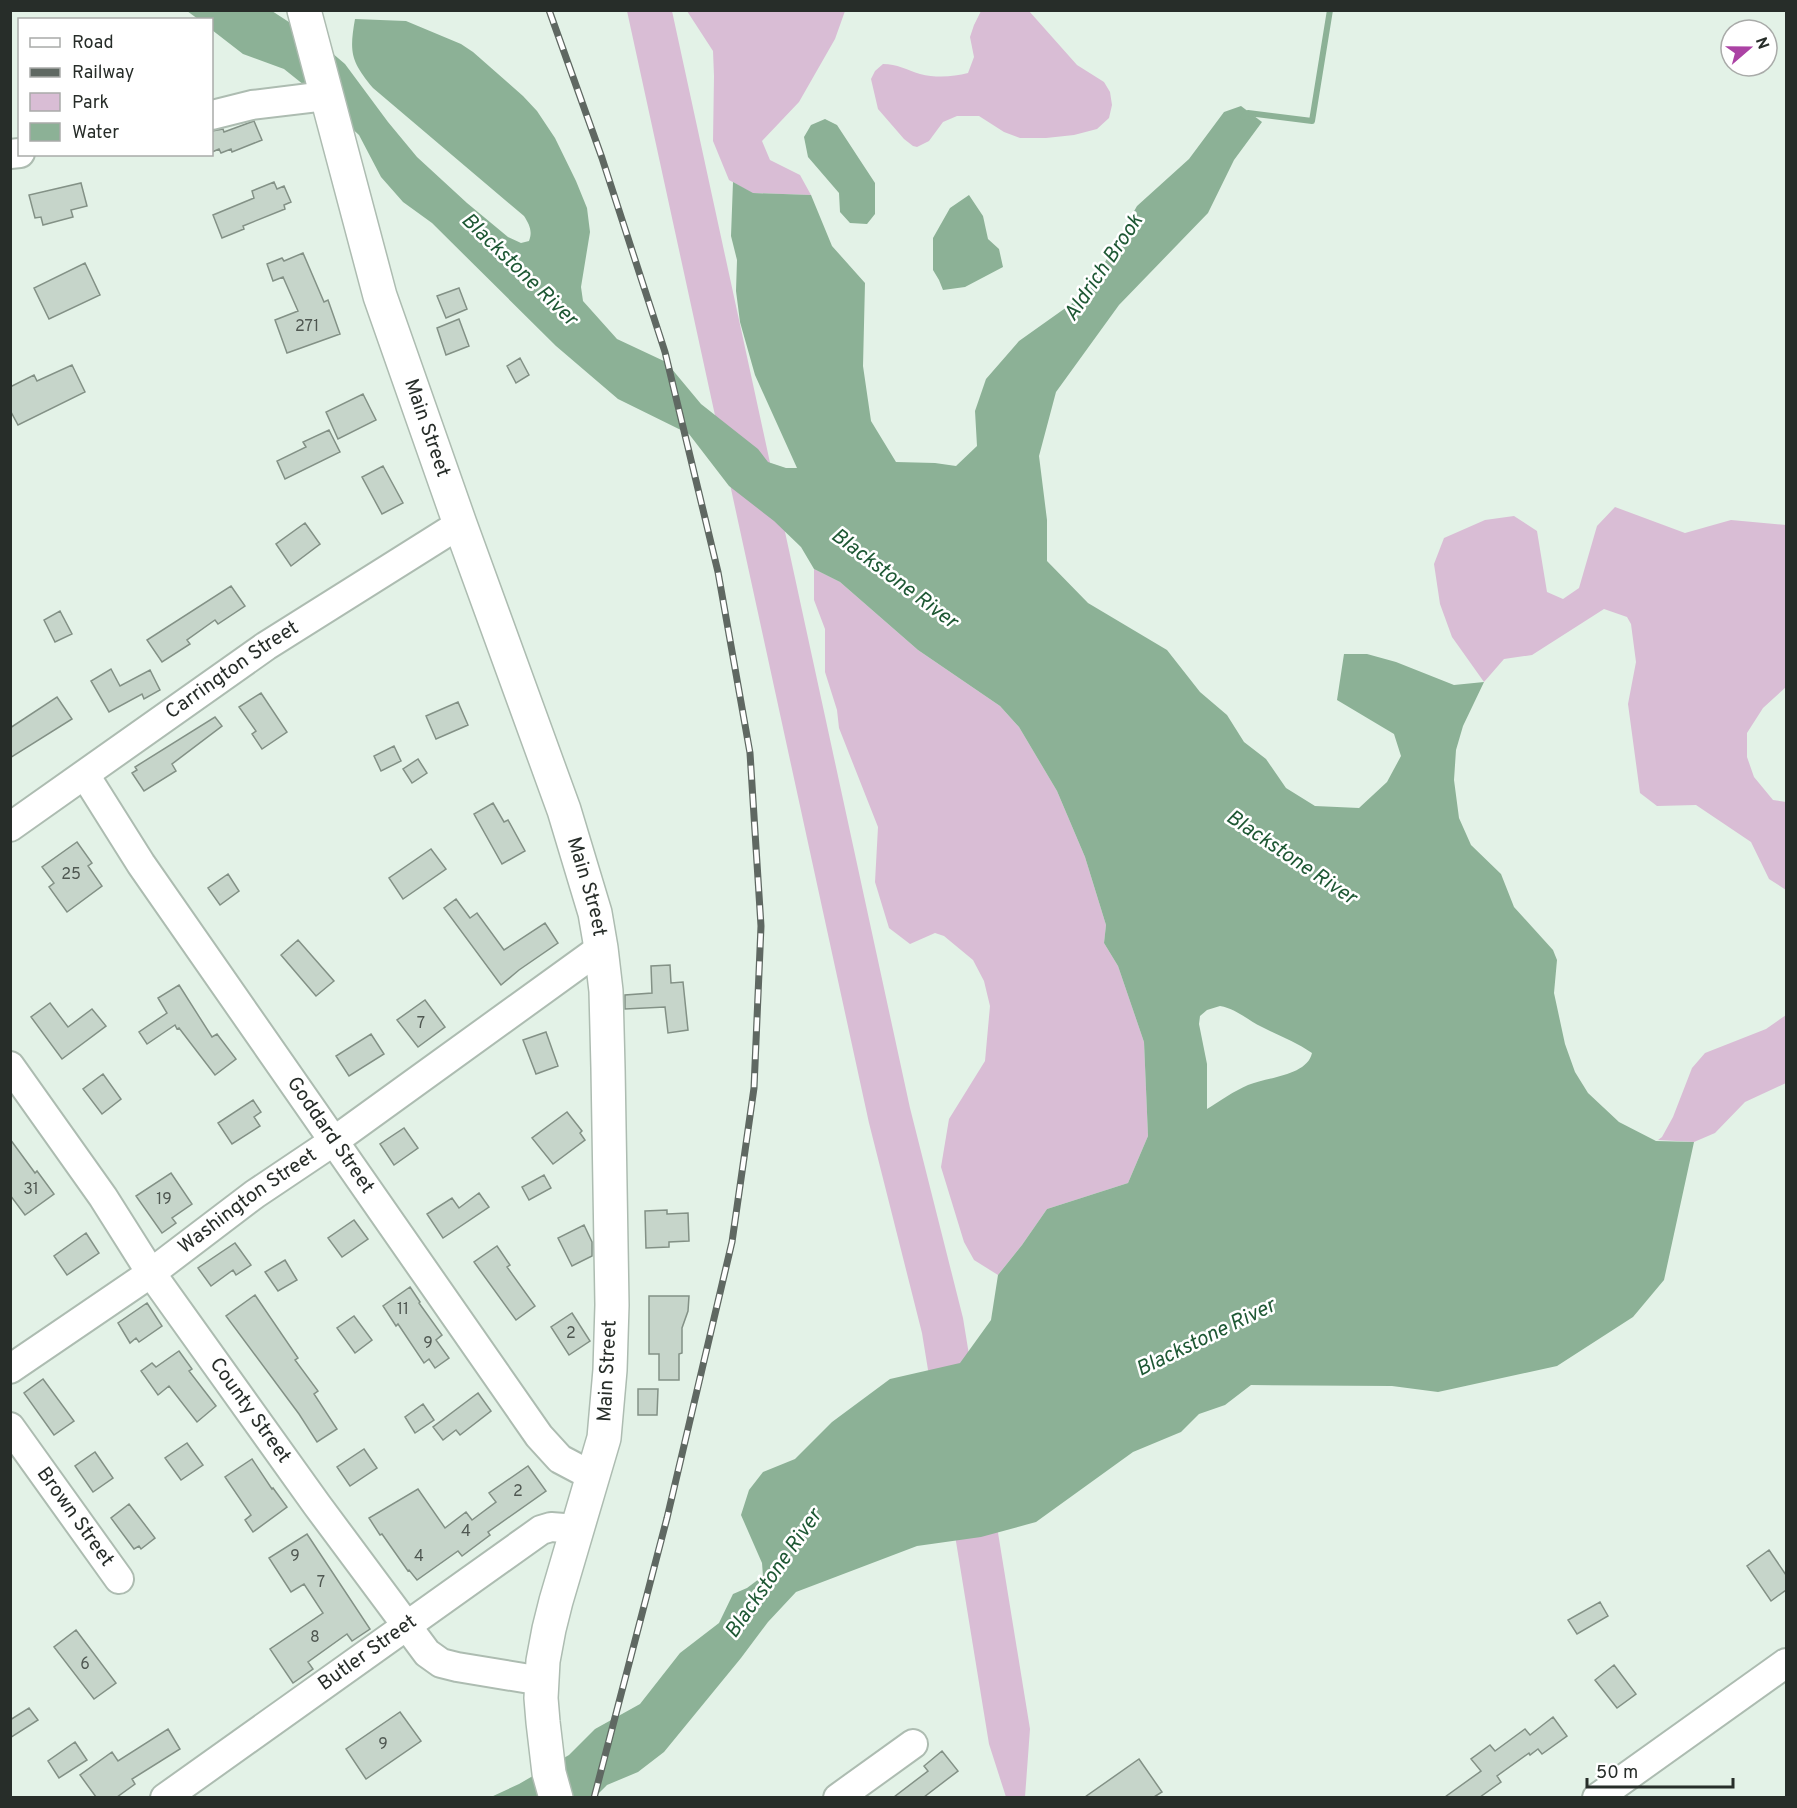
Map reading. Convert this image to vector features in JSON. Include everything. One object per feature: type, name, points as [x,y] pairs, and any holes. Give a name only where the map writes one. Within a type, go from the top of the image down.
[{"type":"main road","name":"Main Street","points":[[304,10],[316,97],[337,135],[380,296],[564,810],[595,913],[601,948],[606,991],[612,1305],[608,1404],[604,1438],[549,1629],[543,1661],[545,1748],[556,1797]]},
{"type":"street","points":[[213,115],[252,105],[316,97]]},
{"type":"street","name":"Carrington Street","points":[[10,827],[266,646],[460,524]]},
{"type":"street","name":"Goddard Street","points":[[85,775],[141,864],[539,1436],[560,1459],[594,1477]]},
{"type":"street","name":"Washington Street","points":[[10,1369],[151,1273],[255,1194],[334,1141],[601,948]]},
{"type":"street","name":"County Street","points":[[10,1066],[103,1197],[151,1273],[427,1653],[441,1663],[542,1689]]},
{"type":"street","name":"Brown Street","points":[[10,1427],[119,1579]]},
{"type":"street","name":"Butler Street","points":[[165,1797],[541,1530],[551,1527],[577,1529]]},
{"type":"street","points":[[1597,1797],[1786,1663]]},
{"type":"street","points":[[838,1797],[913,1744]]},
{"type":"green space","points":[[627,11],[672,11],[910,1108],[963,1318],[1030,1729],[1025,1797],[1006,1797],[989,1744],[922,1333],[869,1123]]},
{"type":"green space","points":[[687,11],[845,11],[835,39],[799,102],[762,141],[770,160],[800,175],[811,195],[752,193],[729,180],[713,141],[713,51]]},
{"type":"green space","points":[[981,11],[1029,11],[1077,65],[1104,82],[1110,92],[1112,105],[1109,118],[1097,129],[1074,135],[1020,138],[1004,132],[979,116],[957,116],[943,122],[929,141],[917,147],[904,139],[878,109],[871,79],[875,71],[883,64],[888,64],[932,76],[968,73],[974,57],[970,37]]},
{"type":"green space","points":[[1615,507],[1685,533],[1731,520],[1786,525],[1786,687],[1763,708],[1747,733],[1747,757],[1754,777],[1773,800],[1786,802],[1786,890],[1769,879],[1751,842],[1696,805],[1657,806],[1640,793],[1628,704],[1636,662],[1631,624],[1627,617],[1604,609],[1532,655],[1504,659],[1484,682],[1452,637],[1440,604],[1434,564],[1444,538],[1485,520],[1514,516],[1537,531],[1547,592],[1563,599],[1579,588],[1597,526]]},
{"type":"green space","points":[[814,569],[840,582],[918,650],[1000,706],[1019,727],[1057,791],[1085,857],[1106,925],[1104,943],[1118,966],[1144,1042],[1148,1136],[1128,1183],[1047,1209],[998,1275],[974,1260],[964,1242],[941,1167],[949,1119],[985,1061],[990,1006],[984,981],[973,960],[944,936],[935,933],[910,944],[889,928],[875,882],[878,827],[839,728],[837,710],[825,672],[825,629],[814,600]]},
{"type":"green space","points":[[1786,1015],[1786,1083],[1745,1102],[1715,1133],[1694,1142],[1658,1140],[1673,1117],[1692,1068],[1705,1053],[1766,1029]]},
{"type":"water","name":"Blackstone River","points":[[187,11],[272,11],[318,41],[345,64],[417,157],[508,237],[521,243],[529,241],[529,225],[524,216],[373,88],[360,71],[352,49],[355,19],[406,21],[461,44],[473,52],[537,111],[555,138],[576,181],[587,208],[590,232],[581,287],[583,301],[617,339],[666,362],[701,404],[758,449],[768,462],[786,468],[797,468],[755,375],[740,322],[736,291],[737,260],[731,236],[733,182],[753,193],[811,195],[832,246],[865,283],[863,366],[871,421],[896,462],[956,466],[977,446],[975,411],[986,379],[1019,341],[1088,292],[1137,206],[1189,159],[1224,112],[1241,106],[1262,122],[1234,160],[1208,213],[1119,305],[1056,392],[1039,456],[1047,520],[1047,561],[1088,603],[1167,650],[1200,692],[1227,715],[1244,742],[1266,759],[1286,788],[1315,806],[1359,808],[1387,782],[1401,756],[1394,734],[1337,700],[1344,654],[1367,654],[1396,662],[1454,685],[1484,682],[1463,726],[1456,750],[1454,780],[1459,818],[1471,845],[1501,874],[1514,907],[1553,950],[1557,960],[1554,993],[1565,1044],[1575,1072],[1588,1093],[1619,1122],[1656,1141],[1694,1142],[1664,1280],[1633,1317],[1557,1366],[1438,1392],[1392,1386],[1251,1385],[1225,1405],[1199,1414],[1181,1432],[1133,1452],[1036,1522],[981,1537],[917,1546],[796,1592],[768,1622],[664,1752],[638,1772],[607,1785],[595,1797],[491,1797],[519,1784],[569,1755],[595,1729],[640,1704],[680,1653],[719,1623],[733,1594],[747,1588],[763,1576],[762,1563],[741,1515],[749,1490],[763,1472],[795,1459],[832,1422],[890,1379],[960,1363],[991,1320],[998,1275],[1047,1209],[1128,1183],[1148,1136],[1144,1042],[1118,966],[1104,943],[1106,925],[1085,857],[1057,791],[1019,727],[1000,706],[918,650],[840,582],[814,569],[801,547],[774,521],[729,486],[689,434],[618,399],[556,346],[432,223],[403,202],[381,177],[359,135],[309,89],[284,69],[243,54],[213,31],[213,18],[197,18]],"holes":[[[1220,1006],[1237,1012],[1312,1053],[1309,1061],[1303,1067],[1285,1075],[1248,1085],[1207,1109],[1207,1064],[1199,1024],[1200,1016],[1207,1010]]]},
{"type":"water","points":[[825,119],[837,125],[875,183],[875,214],[867,224],[850,223],[840,212],[839,193],[808,157],[804,137],[811,125]]},
{"type":"water","points":[[969,195],[983,216],[988,239],[999,249],[1003,267],[965,287],[943,290],[933,270],[933,238],[950,208]]},
{"type":"building","points":[[254,121],[262,140],[232,152],[231,149],[221,153],[219,149],[213,152],[213,131],[223,129],[224,132]]},
{"type":"building","points":[[274,182],[277,189],[284,186],[291,202],[284,205],[285,209],[243,226],[244,229],[222,238],[213,215],[254,198],[252,191]]},
{"type":"building","points":[[81,183],[87,206],[71,210],[73,217],[43,225],[41,217],[35,218],[29,195]]},
{"type":"building","points":[[303,253],[324,302],[328,300],[340,334],[287,353],[275,320],[298,311],[283,277],[273,281],[267,264],[282,258],[284,261]]},
{"type":"building","points":[[85,263],[100,295],[49,319],[34,288]]},
{"type":"building","points":[[459,288],[467,309],[446,318],[437,296]]},
{"type":"building","points":[[459,319],[469,346],[446,355],[437,328]]},
{"type":"building","points":[[520,358],[529,375],[516,383],[507,366]]},
{"type":"building","points":[[72,365],[85,392],[18,425],[10,410],[10,387],[34,375],[37,381]]},
{"type":"building","points":[[363,394],[376,420],[338,439],[326,412]]},
{"type":"building","points":[[329,430],[340,452],[285,479],[277,461],[306,447],[303,442]]},
{"type":"building","points":[[383,466],[403,503],[382,514],[362,477]]},
{"type":"building","points":[[305,523],[320,544],[291,566],[276,544]]},
{"type":"building","points":[[231,586],[245,606],[218,624],[215,620],[187,640],[190,644],[162,662],[147,640]]},
{"type":"building","points":[[60,611],[72,634],[55,642],[44,620]]},
{"type":"building","points":[[111,669],[120,686],[150,670],[160,690],[144,699],[142,694],[109,712],[91,681]]},
{"type":"building","points":[[261,693],[287,732],[262,749],[252,734],[256,731],[239,707]]},
{"type":"building","points":[[57,697],[72,719],[10,758],[10,728]]},
{"type":"building","points":[[458,702],[468,725],[436,739],[426,716]]},
{"type":"building","points":[[215,717],[222,726],[172,764],[176,771],[144,791],[132,773],[137,770],[135,767]]},
{"type":"building","points":[[394,746],[401,761],[381,771],[374,756]]},
{"type":"building","points":[[418,759],[427,773],[412,783],[403,769]]},
{"type":"building","points":[[493,803],[504,822],[508,820],[525,851],[502,864],[474,814]]},
{"type":"building","points":[[77,842],[92,863],[88,866],[102,886],[67,912],[49,887],[54,883],[42,867]]},
{"type":"building","points":[[431,849],[446,869],[403,899],[389,878]]},
{"type":"building","points":[[228,874],[239,891],[220,905],[208,888]]},
{"type":"building","points":[[456,899],[470,918],[477,913],[504,950],[545,923],[558,943],[501,985],[444,908]]},
{"type":"building","points":[[298,940],[334,981],[316,996],[281,955]]},
{"type":"building","points":[[670,965],[671,983],[683,982],[688,1030],[668,1033],[665,1007],[625,1009],[625,995],[652,993],[651,966]]},
{"type":"building","points":[[179,985],[212,1037],[217,1034],[236,1059],[215,1075],[175,1025],[147,1044],[139,1032],[167,1013],[158,998]]},
{"type":"building","points":[[425,1000],[445,1027],[418,1047],[397,1020]]},
{"type":"building","points":[[50,1003],[68,1027],[92,1009],[106,1026],[62,1059],[31,1017]]},
{"type":"building","points":[[546,1032],[558,1066],[536,1074],[523,1040]]},
{"type":"building","points":[[371,1034],[384,1054],[349,1076],[336,1056]]},
{"type":"building","points":[[103,1074],[121,1099],[102,1114],[83,1089]]},
{"type":"building","points":[[253,1100],[261,1112],[254,1117],[260,1126],[232,1144],[218,1123]]},
{"type":"building","points":[[567,1112],[582,1131],[580,1133],[585,1140],[553,1164],[532,1138]]},
{"type":"building","points":[[404,1128],[418,1148],[394,1165],[380,1144]]},
{"type":"building","points":[[10,1139],[54,1194],[25,1215],[10,1195]]},
{"type":"building","points":[[171,1173],[192,1204],[172,1218],[176,1223],[162,1233],[136,1196]]},
{"type":"building","points":[[544,1175],[551,1188],[529,1200],[522,1187]]},
{"type":"building","points":[[479,1193],[489,1207],[443,1238],[427,1214],[452,1198],[459,1208]]},
{"type":"building","points":[[667,1210],[667,1214],[688,1213],[689,1241],[669,1242],[669,1247],[646,1248],[645,1211]]},
{"type":"building","points":[[354,1220],[368,1239],[342,1257],[328,1238]]},
{"type":"building","points":[[584,1225],[592,1242],[592,1256],[572,1266],[558,1238]]},
{"type":"building","points":[[86,1233],[99,1253],[67,1275],[54,1256]]},
{"type":"building","points":[[235,1243],[251,1265],[236,1275],[233,1270],[211,1286],[198,1268]]},
{"type":"building","points":[[497,1246],[510,1265],[507,1267],[535,1306],[516,1320],[474,1262]]},
{"type":"building","points":[[285,1260],[297,1280],[278,1291],[265,1272]]},
{"type":"building","points":[[410,1287],[442,1335],[436,1340],[449,1358],[435,1368],[429,1359],[424,1363],[383,1306]]},
{"type":"building","points":[[255,1295],[298,1358],[295,1360],[318,1391],[314,1394],[337,1429],[317,1442],[299,1414],[226,1316]]},
{"type":"building","points":[[649,1296],[689,1296],[688,1311],[682,1328],[679,1380],[659,1380],[659,1354],[649,1354]]},
{"type":"building","points":[[147,1303],[162,1326],[139,1342],[136,1338],[130,1343],[118,1323]]},
{"type":"building","points":[[572,1313],[590,1341],[569,1355],[551,1327]]},
{"type":"building","points":[[354,1316],[372,1340],[355,1353],[337,1328]]},
{"type":"building","points":[[179,1351],[192,1369],[189,1371],[216,1406],[197,1422],[169,1386],[158,1395],[141,1371],[152,1363],[156,1367]]},
{"type":"building","points":[[43,1379],[74,1421],[54,1435],[24,1393]]},
{"type":"building","points":[[638,1389],[658,1389],[657,1415],[638,1415]]},
{"type":"building","points":[[478,1393],[491,1411],[460,1435],[456,1430],[443,1440],[433,1427]]},
{"type":"building","points":[[423,1404],[434,1420],[415,1433],[405,1417]]},
{"type":"building","points":[[187,1443],[203,1465],[181,1480],[165,1458]]},
{"type":"building","points":[[364,1449],[377,1468],[350,1486],[337,1467]]},
{"type":"building","points":[[95,1452],[113,1478],[93,1492],[75,1466]]},
{"type":"building","points":[[252,1459],[287,1507],[253,1532],[245,1520],[251,1515],[225,1477]]},
{"type":"building","points":[[528,1466],[546,1491],[488,1532],[490,1535],[462,1556],[458,1551],[417,1580],[369,1518],[418,1489],[445,1528],[466,1512],[472,1520],[496,1502],[489,1493]]},
{"type":"building","points":[[129,1504],[155,1538],[141,1549],[139,1546],[134,1549],[111,1518]]},
{"type":"building","points":[[307,1534],[370,1629],[352,1641],[347,1634],[308,1662],[313,1669],[293,1683],[270,1649],[323,1613],[304,1584],[291,1592],[269,1558]]},
{"type":"building","points":[[1769,1550],[1786,1575],[1786,1590],[1771,1601],[1747,1566]]},
{"type":"building","points":[[1600,1602],[1608,1616],[1577,1634],[1568,1620]]},
{"type":"building","points":[[76,1630],[116,1683],[94,1699],[54,1647]]},
{"type":"building","points":[[1614,1665],[1636,1694],[1617,1708],[1595,1680]]},
{"type":"building","points":[[29,1708],[38,1720],[10,1738],[10,1720]]},
{"type":"building","points":[[400,1712],[421,1741],[366,1779],[346,1749]]},
{"type":"building","points":[[1553,1717],[1567,1736],[1542,1754],[1538,1749],[1530,1755],[1529,1753],[1497,1776],[1501,1782],[1480,1797],[1445,1797],[1481,1771],[1471,1759],[1490,1745],[1495,1751],[1525,1729],[1530,1735]]},
{"type":"building","points":[[168,1729],[180,1749],[132,1779],[135,1784],[117,1797],[96,1797],[80,1775],[112,1752],[118,1761]]},
{"type":"building","points":[[75,1742],[87,1760],[59,1778],[48,1761]]},
{"type":"building","points":[[942,1751],[958,1771],[924,1797],[894,1797],[928,1771],[924,1766]]},
{"type":"building","points":[[1139,1759],[1162,1792],[1154,1797],[1085,1797]]},
{"type":"waterway","name":"Aldrich Brook","points":[[1244,117],[1248,113],[1312,121],[1330,10]]},
{"type":"railway","points":[[549,10],[602,158],[665,352],[718,572],[750,753],[761,926],[754,1088],[732,1242],[667,1518],[594,1798]]}]
